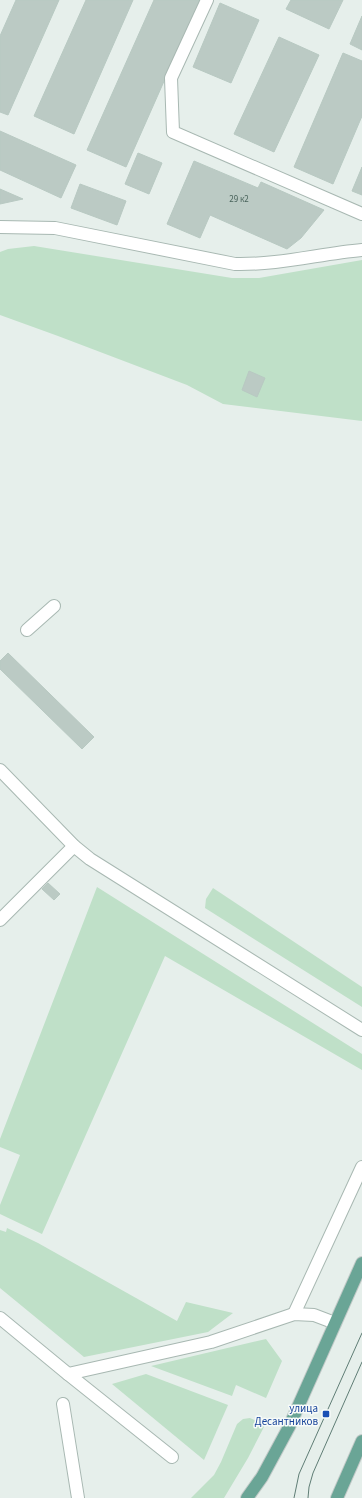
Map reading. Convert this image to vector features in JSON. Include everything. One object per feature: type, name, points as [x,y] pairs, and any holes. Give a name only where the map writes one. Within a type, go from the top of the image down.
[{"type":"main road","points":[[247,1498],[262,1477],[289,1426],[362,1263]]},
{"type":"main road","points":[[337,1498],[362,1441]]},
{"type":"street","points":[[207,0],[171,78],[173,132],[362,214]]},
{"type":"street","points":[[0,227],[55,228],[235,264],[258,265],[343,251],[362,250]]},
{"type":"street","points":[[27,630],[54,606]]},
{"type":"street","points":[[0,770],[74,846],[90,859],[362,1030]]},
{"type":"street","points":[[0,920],[74,846]]},
{"type":"street","points":[[294,1314],[362,1167]]},
{"type":"street","points":[[68,1374],[211,1342],[294,1314],[314,1314],[335,1323]]},
{"type":"street","points":[[0,1318],[172,1457]]},
{"type":"street","points":[[64,1404],[78,1498]]},
{"type":"green space","points":[[34,246],[232,278],[259,278],[362,260],[362,421],[223,404],[187,385],[0,315],[0,252],[8,249]]},
{"type":"green space","points":[[97,887],[362,1054],[362,1070],[165,956],[42,1234],[0,1214],[0,1205],[20,1155],[0,1147],[0,1139]]},
{"type":"green space","points":[[213,888],[362,987],[362,1007],[205,908],[206,899]]},
{"type":"green space","points":[[7,1228],[38,1243],[177,1321],[186,1302],[233,1313],[208,1332],[84,1357],[0,1288],[0,1230],[6,1232]]},
{"type":"green space","points":[[266,1339],[282,1361],[266,1398],[236,1385],[232,1396],[151,1366]]},
{"type":"green space","points":[[146,1374],[228,1405],[204,1460],[112,1384]]},
{"type":"green space","points":[[250,1418],[265,1425],[248,1458],[224,1498],[191,1498],[214,1475],[237,1424],[243,1419]]},
{"type":"building","points":[[16,0],[59,0],[8,115],[0,112],[0,36]]},
{"type":"building","points":[[86,0],[133,0],[74,134],[34,116]]},
{"type":"building","points":[[154,0],[200,0],[126,167],[87,150]]},
{"type":"building","points":[[291,0],[343,0],[329,29],[286,9]]},
{"type":"building","points":[[220,3],[259,20],[231,83],[193,67]]},
{"type":"building","points":[[362,16],[362,50],[350,44]]},
{"type":"building","points":[[279,37],[319,55],[274,152],[234,134]]},
{"type":"building","points":[[343,53],[362,61],[362,116],[333,184],[294,167]]},
{"type":"building","points":[[0,131],[76,165],[61,198],[0,170]]},
{"type":"building","points":[[138,153],[162,163],[149,194],[125,184]]},
{"type":"building","points":[[194,161],[258,188],[261,182],[324,210],[301,238],[287,249],[210,215],[200,238],[167,224]]},
{"type":"building","points":[[362,167],[362,195],[352,191]]},
{"type":"building","points":[[80,184],[126,201],[117,225],[71,208]]},
{"type":"building","points":[[0,189],[23,199],[0,204]]},
{"type":"building","points":[[249,371],[265,378],[257,397],[242,390]]},
{"type":"building","points":[[8,653],[94,737],[82,749],[0,669],[0,661]]},
{"type":"building","points":[[48,883],[60,894],[54,900],[42,889]]},
{"type":"tram line","points":[[294,1498],[299,1474],[362,1333]]},
{"type":"tram line","points":[[308,1498],[313,1473],[362,1362]]},
{"type":"place","name":"улица Десантников","points":[[326,1414]]}]
